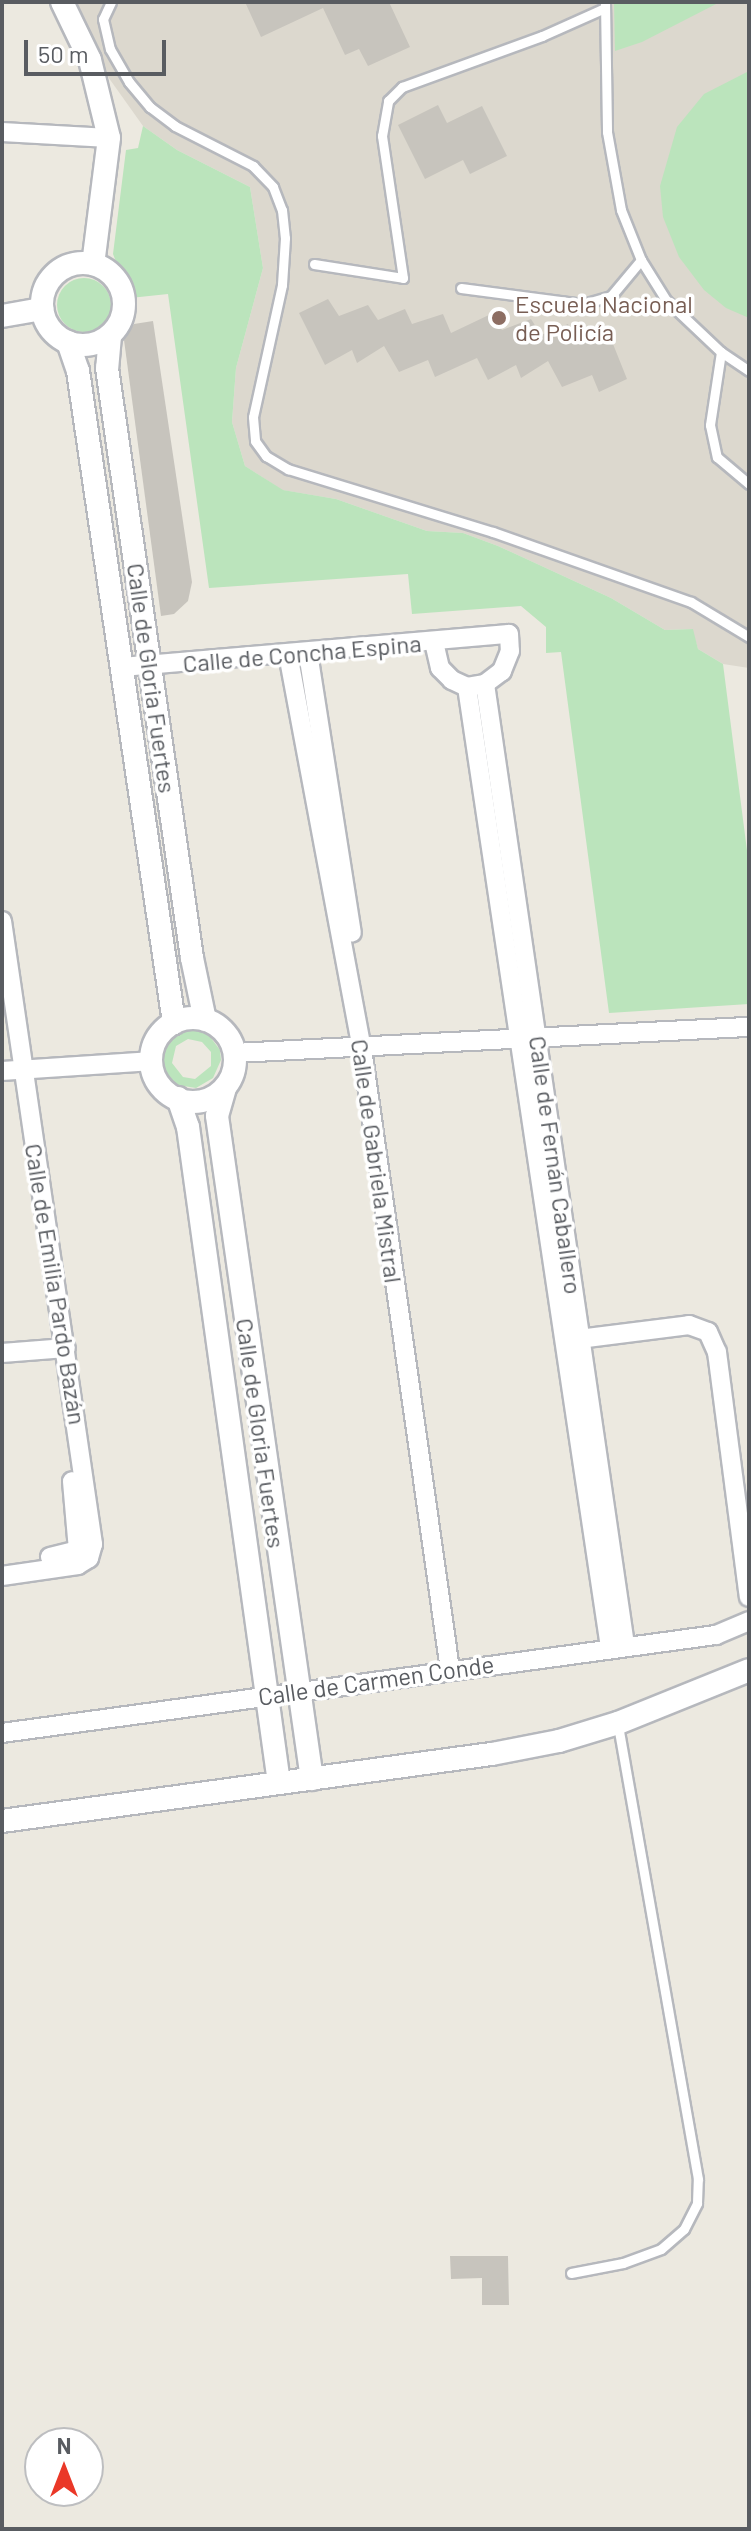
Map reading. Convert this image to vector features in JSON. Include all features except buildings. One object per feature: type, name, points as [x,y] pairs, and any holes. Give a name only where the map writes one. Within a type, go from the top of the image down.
[{"type":"street","points":[[62,2],[90,60],[109,138],[93,264]]},
{"type":"street","points":[[2,132],[109,138]]},
{"type":"street","points":[[93,264],[105,269],[121,288],[123,314],[110,336],[90,345],[68,342],[50,330],[42,309],[47,284],[55,274],[67,267],[93,264]]},
{"type":"street","points":[[2,316],[42,309]]},
{"type":"street","name":"Calle de Gloria Fuertes","points":[[110,336],[107,368],[192,958],[205,1020]]},
{"type":"street","name":"Calle de Gloria Fuertes","points":[[68,342],[78,371],[174,1023]]},
{"type":"street","name":"Calle de Concha Espina","points":[[122,667],[509,634],[510,651],[502,671],[476,686]]},
{"type":"street","points":[[434,642],[440,668],[452,680],[476,686]]},
{"type":"street","name":"Calle de Gabriela Mistral","points":[[308,653],[456,1669]]},
{"type":"street","name":"Calle de Gabriela Mistral","points":[[288,654],[366,1049]]},
{"type":"street","name":"Calle de Fernán Caballero","points":[[476,686],[618,1646]]},
{"type":"street","name":"Calle de Emilia Pardo Bazán","points":[[2,921],[12,1070]]},
{"type":"street","name":"Calle de Emilia Pardo Bazán","points":[[2,1007],[93,1544],[89,1558],[78,1565],[2,1576]]},
{"type":"street","points":[[205,1020],[225,1032],[235,1053],[235,1065],[225,1088],[208,1099],[178,1098],[159,1084],[152,1061],[157,1039],[174,1023],[205,1020]]},
{"type":"street","points":[[235,1053],[366,1049],[747,1027]]},
{"type":"street","points":[[12,1070],[152,1061]]},
{"type":"street","name":"Calle de Gloria Fuertes","points":[[225,1088],[217,1116],[312,1779]]},
{"type":"street","name":"Calle de Gloria Fuertes","points":[[178,1098],[188,1127],[279,1783]]},
{"type":"street","points":[[573,1340],[689,1325],[708,1332],[717,1352],[749,1597]]},
{"type":"street","points":[[2,1353],[60,1349]]},
{"type":"street","name":"Calle de Emilia Pardo Bazán","points":[[2,1564],[70,1555],[78,1550],[80,1537],[60,1349]]},
{"type":"street","name":"Calle de Carmen Conde","points":[[2,1733],[618,1646],[716,1635],[749,1621]]},
{"type":"street","points":[[2,1821],[492,1754],[559,1741],[618,1723],[749,1670]]},
{"type":"lane","points":[[111,2],[103,19],[110,49],[129,82],[150,107],[175,126],[253,166],[273,187],[282,210],[285,238],[282,285],[253,417],[255,441],[266,456],[288,469],[493,532],[691,602],[749,637]]},
{"type":"lane","points":[[314,264],[403,278],[382,136],[388,101],[402,87],[518,46],[605,5],[611,165],[621,210],[641,260],[666,300],[721,352],[749,371]]},
{"type":"lane","points":[[461,288],[583,304],[611,296],[641,260]]},
{"type":"lane","points":[[721,352],[710,425],[712,436],[717,457],[749,484]]},
{"type":"lane","points":[[571,2273],[623,2263],[661,2249],[684,2229],[697,2203],[698,2179],[618,1723]]},
{"type":"shaded area","name":"Escuela Nacional de Policía","points":[[71,2],[749,2],[749,668],[723,664],[698,649],[692,629],[665,630],[611,598],[498,546],[463,533],[427,531],[336,499],[282,490],[245,466],[232,422],[236,368],[263,268],[250,187],[177,150],[143,126],[101,67]]},
{"type":"green space","points":[[614,2],[720,2],[642,42],[615,51]]},
{"type":"green space","points":[[749,71],[749,318],[726,308],[704,290],[679,257],[663,217],[660,186],[677,127],[704,94]]},
{"type":"green space","points":[[143,126],[177,150],[250,187],[263,268],[236,368],[232,422],[245,466],[283,490],[336,499],[427,531],[463,533],[498,546],[611,598],[665,630],[693,629],[698,649],[723,664],[749,866],[749,1004],[609,1013],[561,652],[546,653],[546,627],[521,606],[412,614],[408,574],[209,588],[168,294],[130,298],[113,254],[126,150],[138,148]]},
{"type":"green space","points":[[84,278],[103,286],[111,305],[103,324],[84,332],[65,324],[57,305],[65,286]]},
{"type":"green space","points":[[189,1029],[208,1034],[220,1050],[221,1060],[213,1078],[196,1088],[177,1085],[164,1071],[162,1062],[165,1044],[171,1037]],"holes":[[[188,1039],[202,1042],[211,1052],[211,1066],[195,1079],[183,1077],[172,1063],[176,1046]]]},
{"type":"place","name":"Escuela Nacional de Policía","points":[[499,318]]}]
